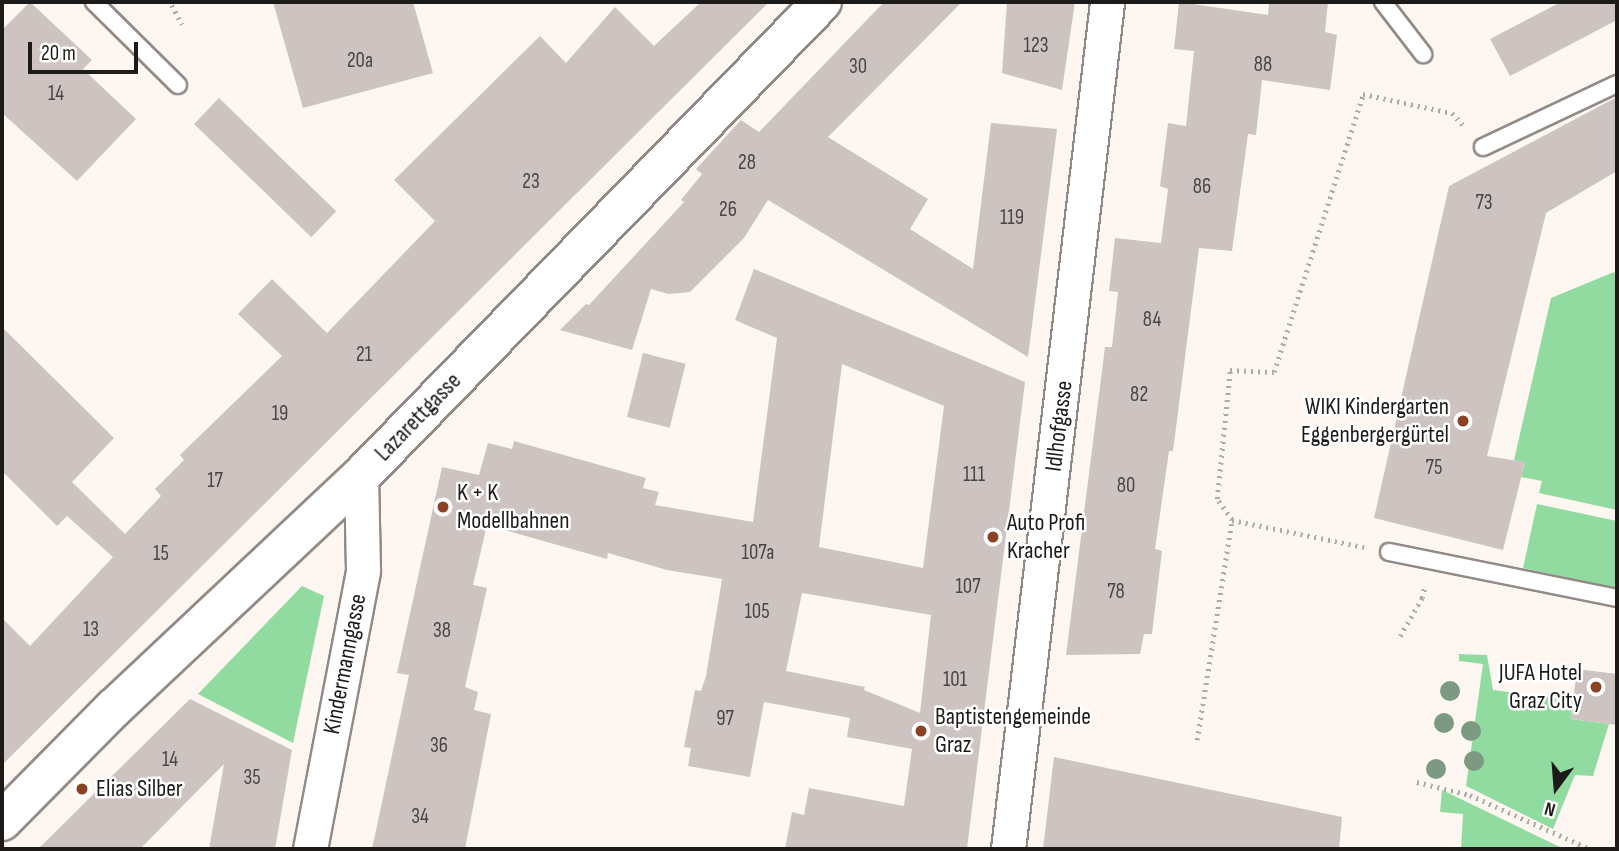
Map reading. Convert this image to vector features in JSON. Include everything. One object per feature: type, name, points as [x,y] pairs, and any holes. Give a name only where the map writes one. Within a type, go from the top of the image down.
[{"type":"main road","name":"Lazarettgasse","points":[[2,821],[114,708],[361,476],[822,2]]},
{"type":"street","name":"Idlhofgasse","points":[[1009,849],[1107,2]]},
{"type":"street","name":"Kindermanngasse","points":[[310,849],[363,570],[361,476]]},
{"type":"lane","points":[[94,2],[178,85]]},
{"type":"lane","points":[[1382,2],[1423,54]]},
{"type":"lane","points":[[1483,148],[1617,83]]},
{"type":"lane","points":[[1389,552],[1617,598]]},
{"type":"path","points":[[172,5],[182,25]]},
{"type":"path","points":[[1389,552],[1232,520],[1217,499],[1230,370],[1274,372],[1363,94],[1452,113],[1483,148]]},
{"type":"path","points":[[1197,740],[1232,520]]},
{"type":"path","points":[[1400,636],[1422,598],[1430,560]]},
{"type":"path","points":[[1417,782],[1470,796],[1590,849]]},
{"type":"green space","points":[[1614,272],[1617,279],[1617,510],[1539,493],[1542,481],[1521,477],[1525,463],[1514,460],[1551,298]]},
{"type":"green space","points":[[1537,504],[1617,521],[1617,589],[1523,568]]},
{"type":"green space","points":[[302,586],[324,596],[293,743],[198,694]]},
{"type":"green space","points":[[1459,654],[1487,655],[1493,690],[1573,700],[1571,719],[1609,724],[1593,776],[1575,775],[1553,829],[1466,786],[1483,664],[1459,661]]},
{"type":"green space","points":[[1442,790],[1564,849],[1461,849],[1463,814],[1440,812]]},
{"type":"building","points":[[30,2],[92,60],[83,69],[136,119],[77,181],[2,113],[2,30]]},
{"type":"building","points":[[273,2],[413,2],[433,73],[303,108]]},
{"type":"building","points":[[701,2],[769,2],[2,765],[2,618],[30,646],[113,557],[67,516],[57,526],[2,471],[2,327],[114,438],[72,482],[125,534],[161,496],[155,489],[184,460],[180,455],[282,356],[238,314],[272,279],[327,333],[435,221],[394,180],[540,36],[566,63],[615,7],[654,46]]},
{"type":"building","points":[[884,2],[962,2],[828,137],[928,199],[910,229],[973,269],[991,123],[1057,129],[1028,357],[768,200],[744,238],[690,292],[668,294],[651,289],[632,350],[560,330],[586,304],[589,305],[684,202],[681,200],[702,174],[696,169],[741,120],[759,132]]},
{"type":"building","points":[[1007,2],[1075,2],[1062,90],[1002,73]]},
{"type":"building","points":[[1179,2],[1268,15],[1269,2],[1328,2],[1325,32],[1337,35],[1330,90],[1262,80],[1256,135],[1248,134],[1232,251],[1199,248],[1173,451],[1169,451],[1155,549],[1162,551],[1152,634],[1144,634],[1140,654],[1066,655],[1105,347],[1112,347],[1118,292],[1109,291],[1115,238],[1161,243],[1168,189],[1160,186],[1168,123],[1186,126],[1194,51],[1174,49]]},
{"type":"building","points":[[1561,2],[1617,2],[1617,20],[1510,76],[1490,39]]},
{"type":"building","points":[[1617,97],[1617,171],[1546,213],[1487,456],[1525,462],[1503,550],[1374,518],[1449,186]]},
{"type":"building","points":[[219,98],[336,211],[311,237],[194,124]]},
{"type":"building","points":[[754,269],[1025,382],[967,849],[785,849],[792,812],[804,815],[809,788],[904,806],[912,749],[847,737],[850,718],[764,702],[750,777],[688,766],[691,748],[684,747],[695,690],[701,691],[706,676],[722,579],[667,570],[608,553],[607,559],[487,525],[473,585],[487,588],[465,687],[478,692],[474,710],[491,714],[465,849],[372,849],[409,675],[397,673],[442,467],[479,475],[488,443],[512,449],[514,441],[646,478],[643,488],[659,492],[655,505],[753,522],[777,338],[735,320]],"holes":[[[842,364],[944,406],[923,568],[819,547]],[[802,593],[931,615],[920,713],[864,690],[865,687],[786,671]]]},
{"type":"building","points":[[643,353],[686,364],[670,428],[627,417]]},
{"type":"building","name":"JUFA Hotel Graz City","points":[[1577,669],[1617,674],[1617,725],[1571,719]]},
{"type":"building","points":[[190,699],[292,750],[275,849],[209,849],[224,764],[140,849],[38,849]]},
{"type":"building","points":[[1054,757],[1342,817],[1339,849],[1043,849]]},
{"type":"place","name":"WIKI Kindergarten Eggenbergergürtel","points":[[1463,421]]},
{"type":"place","name":"K + K Modellbahnen","points":[[443,507]]},
{"type":"place","name":"Auto Profi Kracher","points":[[993,537]]},
{"type":"place","name":"JUFA Hotel Graz City","points":[[1596,687]]},
{"type":"place","name":"Baptistengemeinde Graz","points":[[921,731]]},
{"type":"place","name":"Elias Silber","points":[[82,789]]}]
